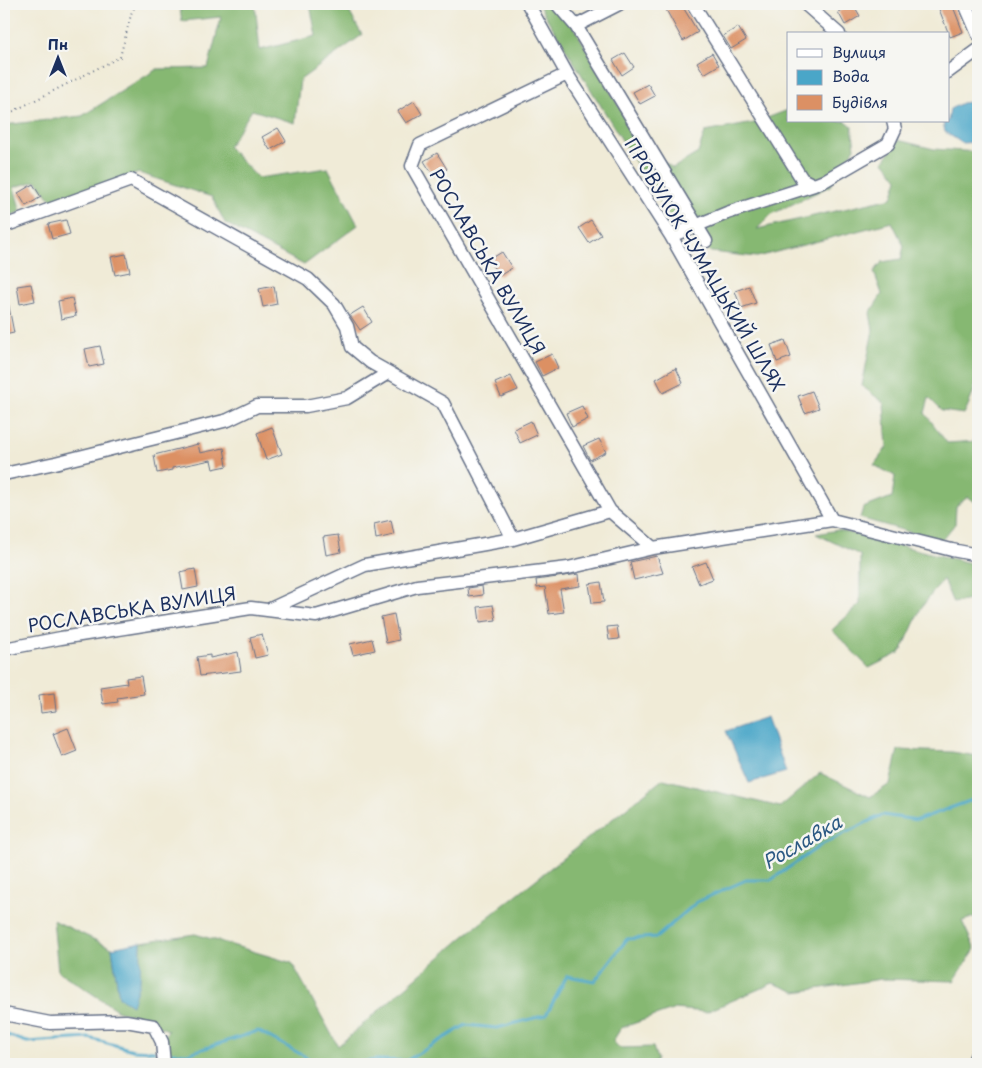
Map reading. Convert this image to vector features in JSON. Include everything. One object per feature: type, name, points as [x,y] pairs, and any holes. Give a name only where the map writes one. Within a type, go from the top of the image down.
[{"type":"street","name":"ПРОВУЛОК ЧУМАЦЬКИЙ ШЛЯХ","points":[[528,4],[567,74],[671,236],[832,520]]},
{"type":"street","points":[[557,4],[576,26],[706,241]]},
{"type":"street","points":[[576,26],[619,4]]},
{"type":"street","points":[[693,4],[802,179],[814,185]]},
{"type":"street","points":[[805,4],[837,32]]},
{"type":"street","points":[[965,4],[978,34]]},
{"type":"street","points":[[950,71],[978,50]]},
{"type":"street","name":"РОСЛАВСЬКА ВУЛИЦЯ","points":[[567,74],[420,145],[412,166],[610,510],[653,548]]},
{"type":"street","points":[[671,236],[696,224],[814,185],[888,144],[895,129],[892,122]]},
{"type":"street","points":[[4,226],[131,180],[308,280],[334,304],[348,326],[352,347],[370,362],[443,403],[513,539]]},
{"type":"street","points":[[4,474],[228,420],[257,406],[306,406],[348,398],[388,373]]},
{"type":"street","name":"РОСЛАВСЬКА ВУЛИЦЯ","points":[[267,610],[365,565],[513,539],[610,510]]},
{"type":"street","name":"РОСЛАВСЬКА ВУЛИЦЯ","points":[[4,649],[61,638],[251,608],[316,616],[416,586],[568,568],[653,548],[832,520],[978,555]]},
{"type":"street","points":[[4,1014],[50,1023],[126,1021],[154,1026],[162,1042],[164,1064]]},
{"type":"street","points":[[973,1064],[978,1052]]},
{"type":"path","points":[[4,116],[120,57],[132,11],[137,4]]},
{"type":"green space","points":[[179,4],[255,4],[260,50],[316,36],[310,4],[345,4],[362,35],[300,80],[295,123],[252,110],[228,147],[258,178],[328,168],[358,225],[304,265],[225,223],[212,197],[139,173],[52,201],[37,181],[14,187],[21,212],[4,217],[4,125],[82,116],[157,69],[208,68],[221,17],[182,21]]},
{"type":"green space","points":[[538,4],[561,4],[643,149],[673,168],[698,153],[705,132],[754,123],[787,110],[787,122],[847,122],[852,126],[855,148],[830,186],[772,214],[757,229],[892,198],[898,179],[884,161],[898,140],[934,149],[978,152],[978,338],[974,345],[977,363],[976,380],[972,397],[964,414],[942,411],[929,398],[925,413],[947,443],[978,441],[978,504],[968,497],[956,506],[955,524],[941,541],[860,518],[863,508],[892,497],[895,476],[874,465],[887,447],[884,403],[862,386],[873,330],[870,313],[882,294],[874,272],[882,262],[901,259],[904,246],[892,222],[757,257],[711,252],[675,226]]},
{"type":"green space","points":[[838,530],[978,565],[971,600],[953,603],[943,579],[921,608],[901,652],[869,668],[832,630],[860,604],[860,555],[816,534]]},
{"type":"green space","points":[[898,750],[952,752],[978,756],[978,916],[962,921],[975,949],[954,981],[881,979],[796,992],[773,983],[706,1012],[675,1009],[621,1028],[613,1041],[619,1048],[653,1047],[657,1059],[654,1064],[151,1064],[168,1030],[117,1010],[58,971],[53,920],[112,948],[119,996],[140,980],[141,942],[195,934],[292,963],[338,1046],[463,937],[663,779],[780,807],[820,773],[870,797],[890,784]]},
{"type":"water","points":[[978,101],[978,142],[962,143],[945,132],[943,122],[950,122],[950,109],[962,103]]},
{"type":"water","points":[[767,717],[786,772],[749,783],[726,731]]},
{"type":"water","points":[[141,942],[140,980],[132,1005],[119,997],[112,948]]},
{"type":"building","points":[[663,4],[681,4],[698,32],[683,41]]},
{"type":"building","points":[[853,4],[860,16],[845,25],[838,12]]},
{"type":"building","points":[[937,4],[952,4],[963,32],[950,37],[950,32],[948,32]]},
{"type":"building","points":[[738,27],[746,40],[731,49],[723,36]]},
{"type":"building","points":[[625,53],[634,67],[622,75],[613,60]]},
{"type":"building","points":[[712,53],[719,65],[704,74],[697,62]]},
{"type":"building","points":[[648,84],[655,96],[640,104],[633,92]]},
{"type":"building","points":[[414,101],[422,114],[406,123],[398,111]]},
{"type":"building","points":[[278,128],[286,141],[270,150],[262,137]]},
{"type":"building","points":[[437,153],[447,169],[434,177],[424,161]]},
{"type":"building","points":[[33,184],[41,197],[26,206],[18,193]]},
{"type":"building","points":[[66,220],[70,234],[52,239],[48,224]]},
{"type":"building","points":[[591,220],[601,235],[589,243],[579,228]]},
{"type":"building","points":[[502,252],[512,268],[499,276],[489,260]]},
{"type":"building","points":[[126,254],[130,272],[115,275],[111,257]]},
{"type":"building","points":[[31,284],[35,301],[20,304],[17,286]]},
{"type":"building","points":[[274,286],[277,304],[263,307],[259,289]]},
{"type":"building","points":[[749,286],[756,303],[741,308],[735,291]]},
{"type":"building","points":[[72,298],[76,316],[61,319],[58,301]]},
{"type":"building","points":[[8,302],[14,333],[4,335],[4,303]]},
{"type":"building","points":[[363,307],[372,322],[360,330],[350,315]]},
{"type":"building","points":[[785,340],[791,357],[777,362],[771,345]]},
{"type":"building","points":[[100,346],[104,364],[89,367],[85,349]]},
{"type":"building","points":[[552,354],[558,368],[542,376],[535,362]]},
{"type":"building","points":[[676,368],[683,383],[663,393],[656,379]]},
{"type":"building","points":[[511,376],[518,390],[501,397],[495,383]]},
{"type":"building","points":[[812,391],[819,408],[805,413],[798,396]]},
{"type":"building","points":[[582,406],[588,419],[572,427],[566,413]]},
{"type":"building","points":[[531,421],[537,435],[520,443],[514,429]]},
{"type":"building","points":[[272,427],[282,454],[266,460],[257,433]]},
{"type":"building","points":[[599,439],[606,452],[590,460],[583,446]]},
{"type":"building","points":[[198,444],[200,453],[224,448],[227,466],[213,469],[211,460],[157,473],[154,455]]},
{"type":"building","points":[[391,520],[394,535],[376,539],[374,524]]},
{"type":"building","points":[[338,535],[341,552],[326,555],[323,537]]},
{"type":"building","points":[[657,556],[663,573],[634,580],[630,562]]},
{"type":"building","points":[[706,562],[713,579],[699,584],[692,567]]},
{"type":"building","points":[[195,569],[198,587],[183,590],[180,572]]},
{"type":"building","points":[[579,574],[580,586],[560,589],[564,612],[549,614],[545,587],[537,588],[536,580]]},
{"type":"building","points":[[601,582],[604,602],[592,603],[589,584]]},
{"type":"building","points":[[482,586],[483,595],[469,597],[468,588]]},
{"type":"building","points":[[493,605],[496,620],[480,622],[478,607]]},
{"type":"building","points":[[394,614],[399,640],[386,643],[381,617]]},
{"type":"building","points":[[617,626],[619,639],[609,640],[607,627]]},
{"type":"building","points":[[262,634],[268,655],[255,658],[250,637]]},
{"type":"building","points":[[372,639],[375,650],[353,655],[350,644]]},
{"type":"building","points":[[238,652],[241,671],[200,676],[197,657],[210,655],[210,658]]},
{"type":"building","points":[[141,676],[144,694],[117,698],[118,702],[103,704],[100,687],[127,683],[126,678]]},
{"type":"building","points":[[54,693],[56,711],[41,713],[39,695]]},
{"type":"building","points":[[68,728],[77,751],[62,757],[53,734]]},
{"type":"waterway","name":"Рославка","points":[[347,1064],[377,1060],[406,1061],[466,1025],[497,1028],[546,1015],[567,976],[595,981],[627,939],[657,937],[697,902],[746,880],[771,880],[821,845],[882,815],[917,820],[978,798]]},
{"type":"waterway","name":"Рославка","points":[[172,1053],[187,1054],[258,1031],[319,1064]]},
{"type":"waterway","points":[[4,1034],[27,1042],[89,1038],[133,1050],[154,1051]]}]
